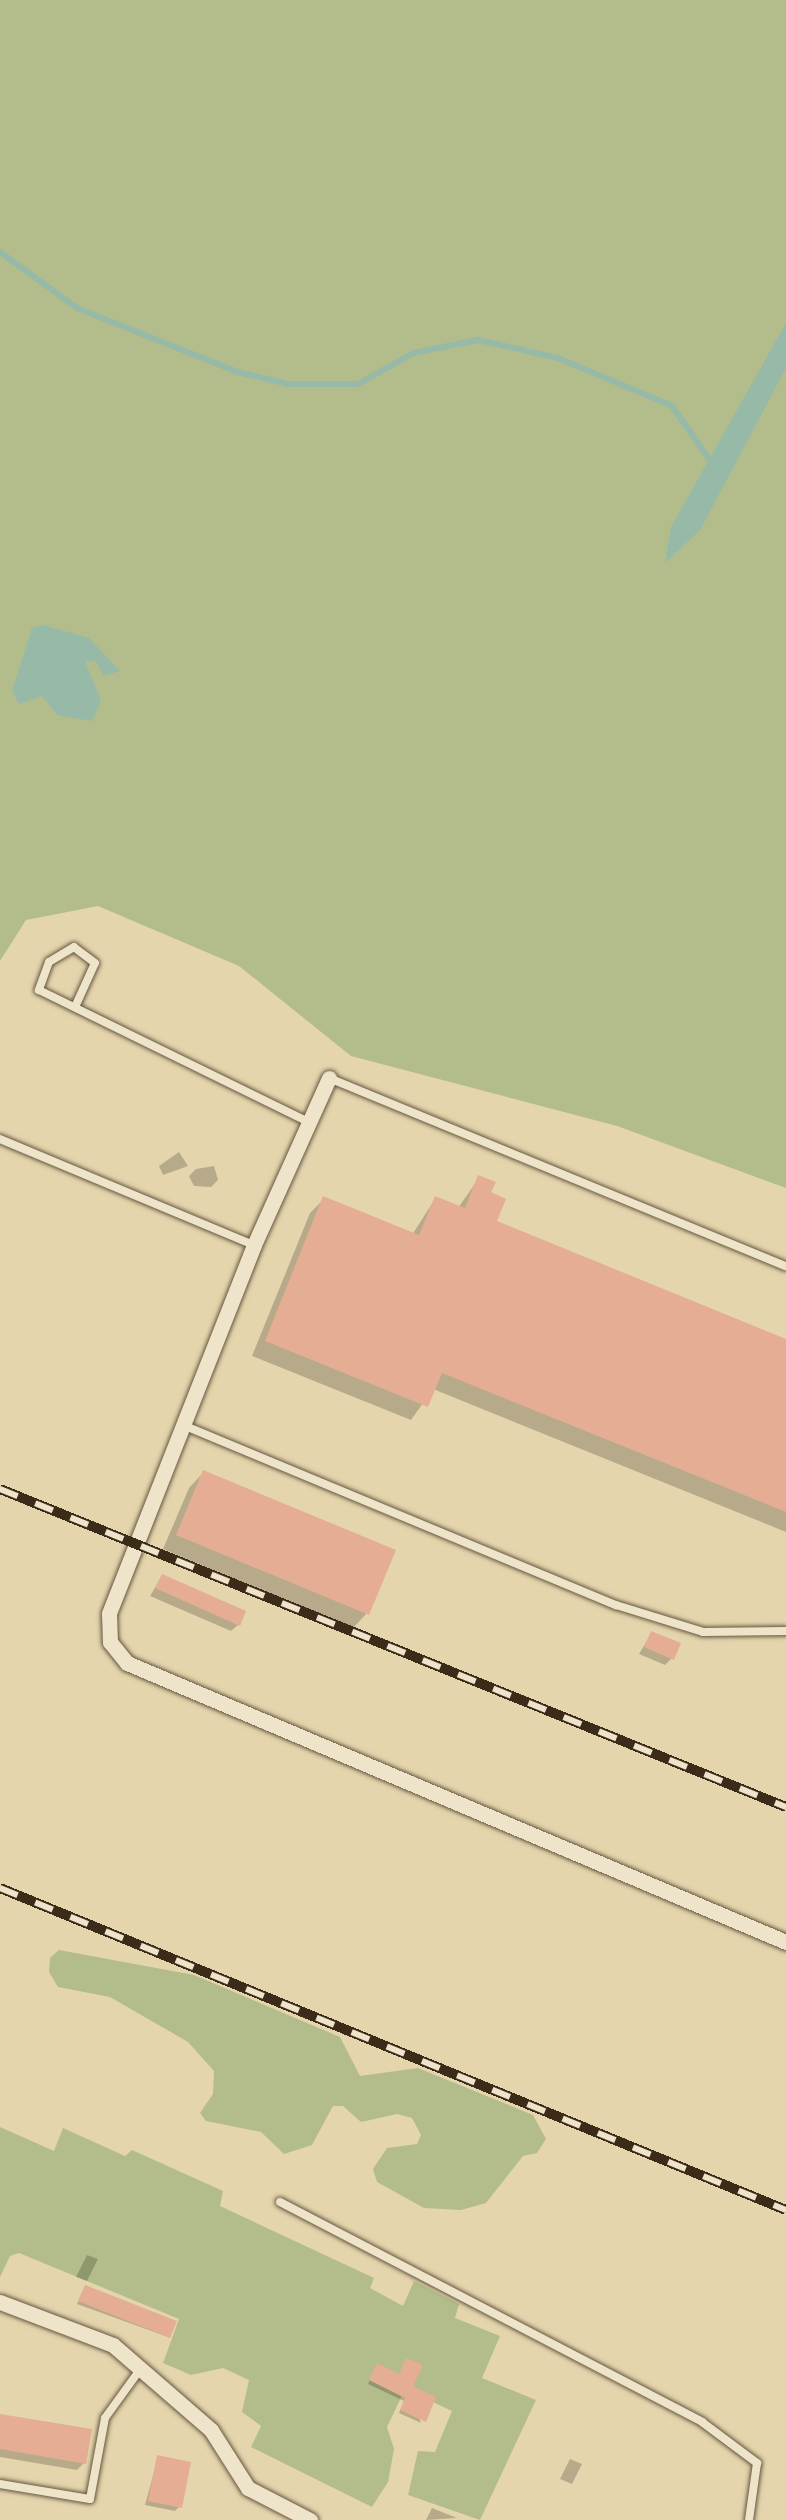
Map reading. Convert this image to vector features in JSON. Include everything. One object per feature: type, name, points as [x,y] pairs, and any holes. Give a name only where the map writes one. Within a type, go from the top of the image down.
[{"type":"street","points":[[329,1078],[254,1245],[183,1425],[110,1614],[110,1642],[127,1663],[786,1942]]},
{"type":"street","points":[[0,2302],[113,2346],[210,2430],[248,2488],[310,2520]]},
{"type":"lane","points":[[76,1007],[95,962],[74,947],[49,962],[40,990],[309,1122]]},
{"type":"lane","points":[[329,1078],[786,1266]]},
{"type":"lane","points":[[0,1139],[254,1245]]},
{"type":"lane","points":[[183,1425],[616,1605],[703,1632],[786,1631]]},
{"type":"lane","points":[[280,2202],[702,2422],[757,2462],[749,2520]]},
{"type":"lane","points":[[0,2484],[90,2499],[105,2418],[139,2372]]},
{"type":"green space","points":[[0,0],[786,0],[786,1188],[617,1126],[351,1056],[239,966],[98,906],[26,920],[0,961]]},
{"type":"green space","points":[[59,1950],[194,1975],[340,2037],[360,2076],[418,2068],[533,2115],[546,2139],[537,2153],[523,2156],[486,2203],[461,2210],[424,2208],[377,2182],[373,2169],[387,2148],[417,2144],[421,2135],[412,2118],[397,2114],[361,2122],[343,2106],[333,2106],[312,2145],[284,2154],[261,2132],[206,2121],[200,2113],[213,2094],[214,2071],[188,2042],[110,1997],[58,1987],[49,1972],[50,1958]]},
{"type":"green space","points":[[0,2127],[54,2151],[63,2128],[125,2156],[132,2150],[223,2191],[220,2206],[374,2278],[370,2288],[403,2306],[414,2281],[459,2304],[455,2318],[500,2336],[482,2378],[536,2400],[480,2520],[408,2495],[418,2451],[435,2452],[452,2411],[405,2389],[387,2427],[394,2449],[388,2482],[372,2507],[251,2447],[261,2426],[242,2412],[249,2380],[223,2368],[191,2375],[163,2363],[179,2319],[19,2253],[10,2256],[0,2277]]},
{"type":"shaded area","points":[[786,323],[786,368],[700,530],[665,563],[671,527]]},
{"type":"shaded area","points":[[43,625],[89,638],[120,671],[104,676],[96,662],[85,661],[101,701],[92,721],[57,715],[42,696],[19,704],[12,691],[32,628]]},
{"type":"building","points":[[478,1175],[496,1182],[491,1192],[506,1199],[497,1221],[786,1339],[786,1512],[442,1373],[428,1407],[265,1341],[323,1196],[419,1235],[435,1196],[465,1208]]},
{"type":"building","points":[[203,1470],[396,1550],[369,1615],[176,1535]]},
{"type":"building","points":[[162,1574],[246,1611],[240,1626],[155,1588]]},
{"type":"building","points":[[651,1631],[681,1643],[674,1660],[644,1647]]},
{"type":"building","points":[[85,2285],[177,2321],[170,2338],[78,2301]]},
{"type":"building","points":[[406,2358],[423,2365],[413,2386],[436,2397],[426,2422],[400,2410],[405,2398],[369,2380],[377,2363],[399,2374]]},
{"type":"building","points":[[0,2414],[92,2429],[86,2464],[0,2449]]},
{"type":"building","points":[[157,2455],[191,2462],[182,2508],[148,2501]]},
{"type":"waterway","points":[[0,252],[77,308],[238,372],[288,384],[358,384],[414,353],[478,340],[558,358],[672,406],[711,462]]},
{"type":"railway","points":[[0,1489],[786,1807]]},
{"type":"railway","points":[[0,1888],[786,2210]]}]
